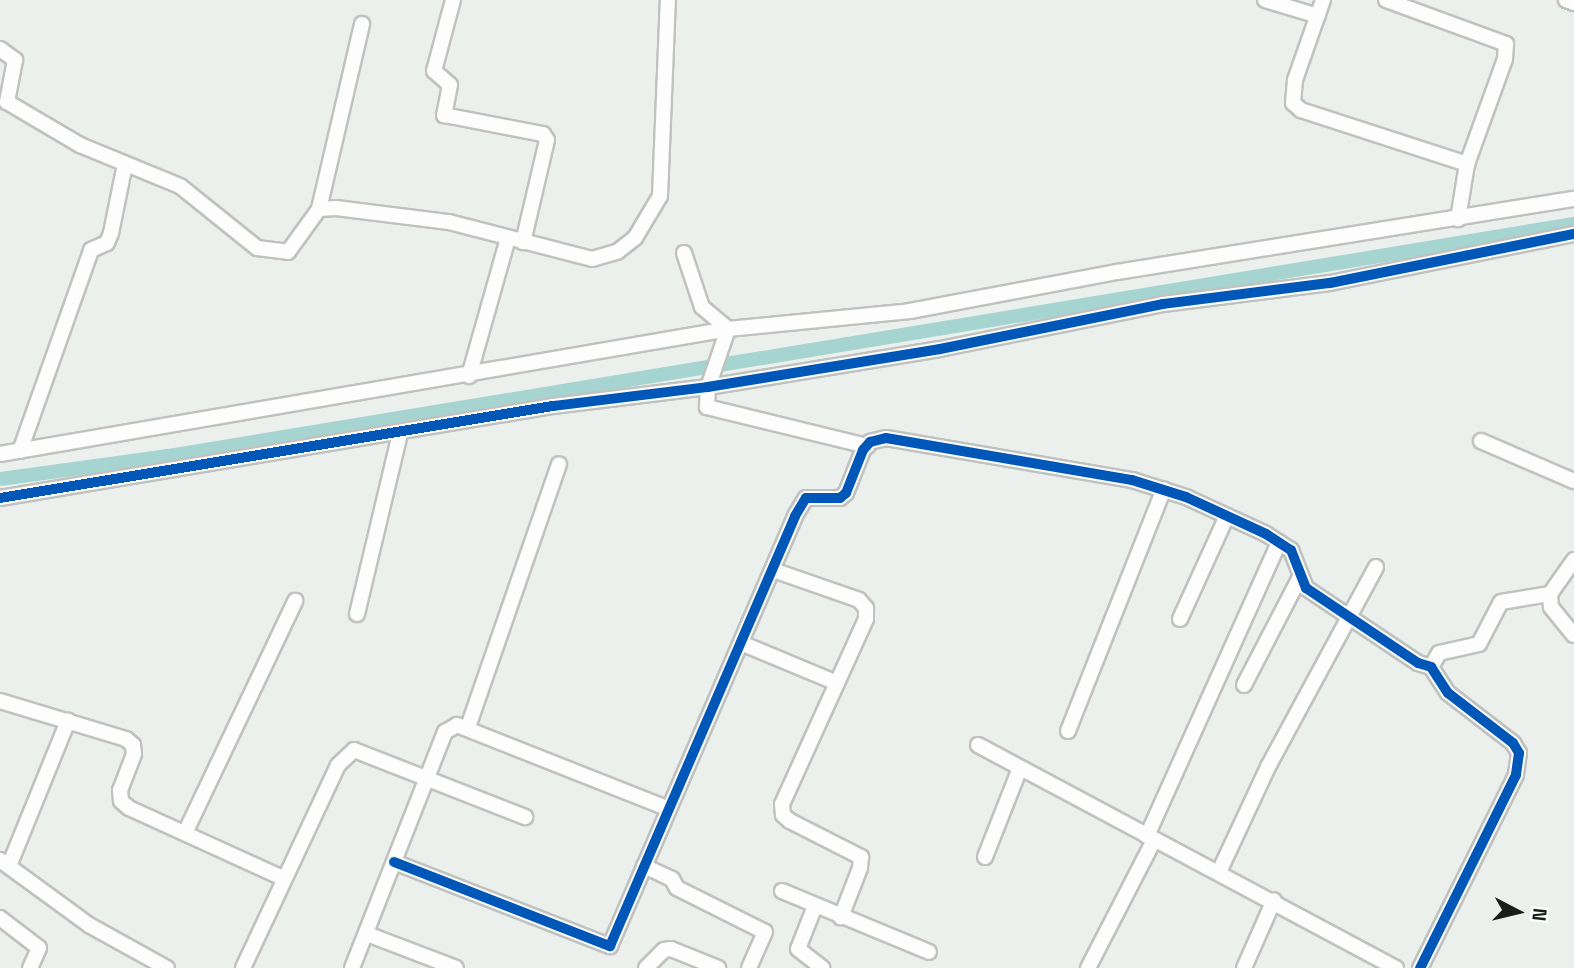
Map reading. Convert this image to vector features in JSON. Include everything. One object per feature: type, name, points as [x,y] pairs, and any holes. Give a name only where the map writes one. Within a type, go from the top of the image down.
[{"type":"street","points":[[453,0],[434,71],[450,85],[444,115],[543,134],[547,140],[523,242]]},
{"type":"street","points":[[319,209],[449,222],[592,259],[617,252],[649,221],[664,170],[668,0]]},
{"type":"street","points":[[1265,0],[1318,16]]},
{"type":"street","points":[[1324,0],[1295,80],[1293,103],[1301,110],[1468,164]]},
{"type":"street","points":[[1386,0],[1506,44],[1505,59],[1468,164],[1458,219]]},
{"type":"street","points":[[1566,0],[1574,3]]},
{"type":"street","points":[[0,49],[15,60],[7,102],[58,134],[180,186],[257,248],[272,253],[288,252],[298,242],[319,209],[362,24]]},
{"type":"street","points":[[20,451],[91,250],[107,243],[111,233],[125,164]]},
{"type":"street","points":[[0,454],[726,334],[909,311],[1117,272],[1574,199]]},
{"type":"street","points":[[0,498],[710,381],[940,349],[1163,304],[1330,283],[1574,234]]},
{"type":"street","points":[[469,376],[508,238]]},
{"type":"street","points":[[684,253],[702,307],[726,334]]},
{"type":"street","points":[[726,334],[710,381],[707,407],[717,413],[867,446],[886,438],[1164,489],[1279,542],[1297,560],[1299,579],[1244,685]]},
{"type":"street","points":[[357,614],[400,433]]},
{"type":"street","points":[[1481,441],[1574,481]]},
{"type":"street","points":[[394,862],[610,946],[667,808],[806,498],[840,498],[846,493],[867,446]]},
{"type":"street","points":[[468,726],[559,464]]},
{"type":"street","points":[[1068,731],[1164,489]]},
{"type":"street","points":[[1180,619],[1227,516]]},
{"type":"street","points":[[1088,968],[1151,838],[1279,542]]},
{"type":"street","points":[[1574,560],[1550,594],[1551,607],[1574,635]]},
{"type":"street","points":[[1219,872],[1269,765],[1376,567]]},
{"type":"street","points":[[773,569],[859,600],[866,608],[866,619],[782,804],[783,815],[790,821],[861,857],[841,917]]},
{"type":"street","points":[[1299,579],[1347,617],[1431,667],[1448,693],[1513,743],[1519,764],[1420,968]]},
{"type":"street","points":[[1431,667],[1439,653],[1479,643],[1501,603],[1550,594]]},
{"type":"street","points":[[186,831],[295,601]]},
{"type":"street","points":[[741,643],[836,682]]},
{"type":"street","points":[[0,701],[68,721],[133,745],[121,801],[285,878]]},
{"type":"street","points":[[68,721],[5,863],[89,925],[167,968]]},
{"type":"street","points":[[352,968],[445,732],[457,725],[468,726],[667,808]]},
{"type":"street","points":[[978,745],[1151,838],[1274,900],[1395,968]]},
{"type":"street","points":[[243,968],[346,754],[367,751],[426,780],[525,817]]},
{"type":"street","points":[[985,857],[1020,768]]},
{"type":"street","points":[[644,866],[672,880],[677,888],[765,932],[749,968]]},
{"type":"street","points":[[782,891],[929,952]]},
{"type":"street","points":[[1244,968],[1274,900]]},
{"type":"street","points":[[816,906],[798,949],[822,968]]},
{"type":"street","points":[[0,918],[35,942],[38,948],[30,968]]},
{"type":"street","points":[[367,934],[456,968]]},
{"type":"street","points":[[646,968],[664,950],[671,949],[718,968]]},
{"type":"waterway","points":[[0,479],[175,455],[1574,224]]},
{"type":"cycle path","points":[[0,498],[553,406],[708,387],[940,349],[1163,304],[1330,283],[1574,234]]},
{"type":"cycle path","points":[[394,862],[610,946],[795,516],[806,498],[840,498],[846,493],[863,450],[870,442],[886,438],[1132,480],[1186,497],[1266,534],[1291,550],[1306,588],[1418,663],[1431,667],[1448,693],[1513,743],[1519,753],[1516,775],[1420,968]]}]
